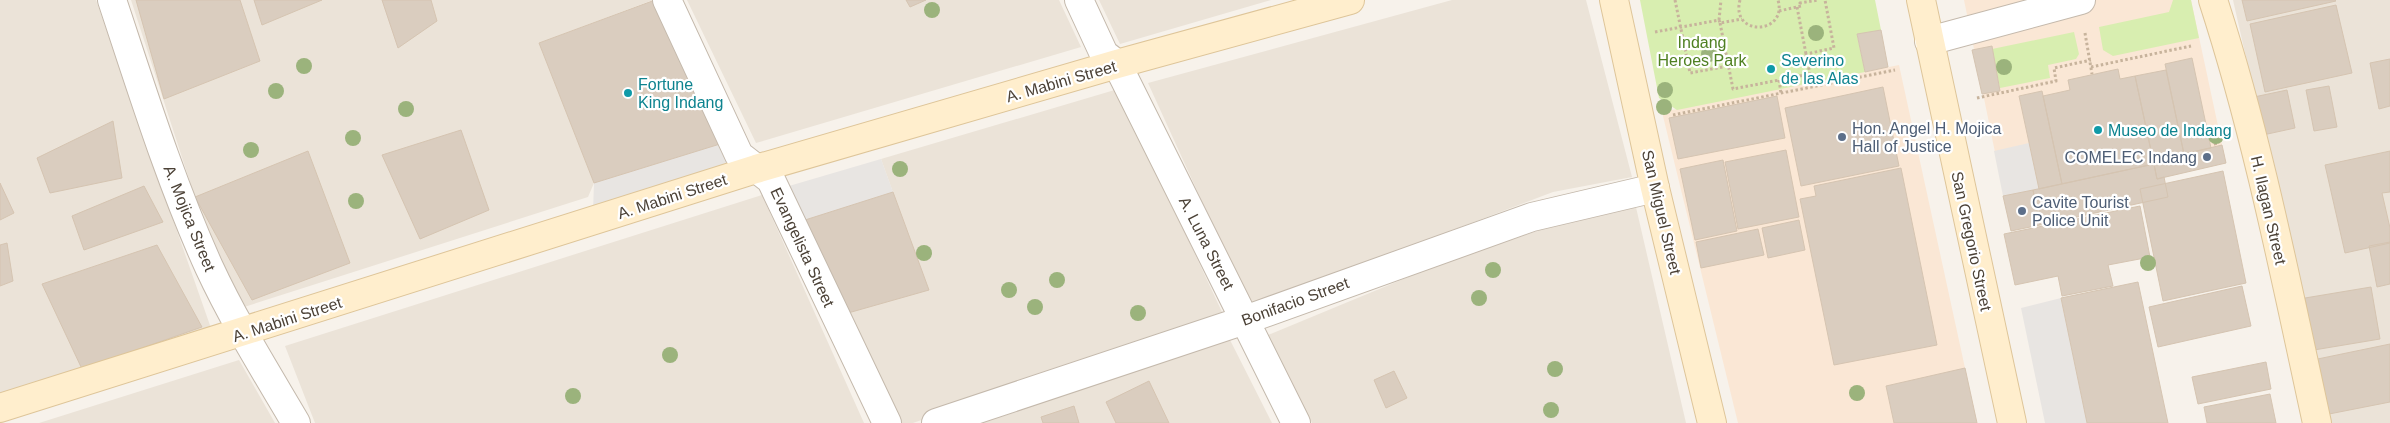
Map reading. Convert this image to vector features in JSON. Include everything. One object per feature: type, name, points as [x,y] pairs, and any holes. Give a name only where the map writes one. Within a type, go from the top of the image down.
[{"type":"main road","name":"A. Mabini Street","points":[[0,408],[243,333],[756,169],[1117,64],[1350,0]]},
{"type":"main road","name":"San Miguel Street","points":[[1614,0],[1656,188],[1712,423]]},
{"type":"main road","name":"San Gregorio Street","points":[[1921,0],[2012,423]]},
{"type":"main road","name":"H. Ilagan Street","points":[[2213,0],[2243,102],[2263,181],[2317,423]]},
{"type":"street","name":"A. Mojica Street","points":[[112,0],[181,198],[209,266],[243,333],[296,423]]},
{"type":"street","name":"Evangelista Street","points":[[667,0],[739,155],[771,180],[886,423]]},
{"type":"street","name":"A. Luna Street","points":[[1079,0],[1104,54],[1117,64],[1296,423]]},
{"type":"street","points":[[1929,40],[2081,0]]},
{"type":"street","name":"Bonifacio Street","points":[[936,423],[1245,320],[1532,217],[1656,188]]},
{"type":"path","points":[[1675,0],[1690,73],[1728,66]]},
{"type":"path","points":[[1721,0],[1720,22],[1734,89],[1810,74],[1797,7]]},
{"type":"path","points":[[1740,0],[1738,8],[1742,19],[1748,25],[1761,28],[1773,22],[1779,11],[1778,0]]},
{"type":"path","points":[[1779,11],[1802,6],[1800,2],[1818,0]]},
{"type":"path","points":[[1806,54],[1834,48],[1825,0]]},
{"type":"path","points":[[1623,39],[1680,27],[1742,19]]},
{"type":"path","points":[[2085,32],[2092,74]]},
{"type":"path","points":[[2091,67],[2195,45]]},
{"type":"path","points":[[1943,106],[2056,81],[2054,68],[2090,60]]},
{"type":"path","points":[[1641,121],[1895,70]]},
{"type":"path","points":[[1778,80],[1781,93]]},
{"type":"path","points":[[2210,119],[2216,147]]},
{"type":"shaded area","points":[[0,0],[96,0],[212,331],[0,393]]},
{"type":"shaded area","points":[[131,0],[653,0],[539,43],[594,183],[588,197],[241,308],[201,216]]},
{"type":"shaded area","points":[[687,0],[1059,0],[1081,47],[756,143]]},
{"type":"shaded area","points":[[1099,0],[1271,0],[1120,44]]},
{"type":"shaded area","points":[[1452,0],[1586,0],[1632,177],[1553,192],[1250,307],[1148,83]]},
{"type":"shaded area","points":[[1964,0],[2191,0],[2226,163],[2164,177],[2168,197],[2011,231]]},
{"type":"shaded area","points":[[2233,0],[2390,0],[2390,423],[2329,423]]},
{"type":"shaded area","points":[[1899,65],[1977,423],[1738,423],[1662,112]]},
{"type":"shaded area","points":[[1118,89],[1222,312],[913,423],[902,423],[848,313],[928,290],[881,159]]},
{"type":"shaded area","points":[[2029,143],[2039,189],[2003,196],[1994,151]]},
{"type":"shaded area","points":[[720,144],[728,167],[593,211],[594,183]]},
{"type":"shaded area","points":[[881,159],[893,192],[805,220],[789,186]]},
{"type":"shaded area","points":[[762,195],[864,423],[315,423],[285,346]]},
{"type":"shaded area","points":[[1635,203],[1686,423],[1312,423],[1268,335],[1430,268],[1560,223]]},
{"type":"shaded area","points":[[2061,298],[2087,423],[2045,423],[2021,308]]},
{"type":"shaded area","points":[[1230,340],[1272,423],[982,423],[1101,381]]},
{"type":"shaded area","points":[[239,360],[275,423],[39,423]]},
{"type":"green space","name":"Indang Heroes Park","points":[[1640,0],[1875,0],[1881,30],[1857,35],[1865,72],[1677,110],[1659,98]]},
{"type":"green space","points":[[2173,0],[2191,0],[2199,38],[2113,56],[2103,50],[2099,27],[2169,12]]},
{"type":"green space","points":[[2074,32],[2079,54],[2076,59],[2048,65],[2050,78],[2000,88],[1992,49]]},
{"type":"building","points":[[136,0],[240,0],[260,61],[164,99]]},
{"type":"building","points":[[254,0],[322,0],[262,25]]},
{"type":"building","points":[[382,0],[431,0],[437,21],[398,48]]},
{"type":"building","name":"Fortune King Indang","points":[[655,0],[720,144],[594,183],[539,43]]},
{"type":"building","points":[[906,0],[926,0],[910,7]]},
{"type":"building","points":[[2242,0],[2335,0],[2336,1],[2247,21]]},
{"type":"building","points":[[2336,5],[2352,73],[2265,92],[2250,24]]},
{"type":"building","points":[[1881,30],[1888,67],[1865,72],[1857,34]]},
{"type":"building","points":[[1992,46],[2000,91],[1982,94],[1972,50]]},
{"type":"building","points":[[2192,58],[2211,148],[2184,154],[2165,64]]},
{"type":"building","points":[[2390,59],[2390,106],[2379,109],[2370,63]]},
{"type":"building","name":"Museo de Indang","points":[[2118,69],[2120,79],[2135,76],[2154,164],[2062,184],[2043,96],[2070,90],[2068,80]]},
{"type":"building","points":[[2166,70],[2184,154],[2222,145],[2226,163],[2157,179],[2135,76]]},
{"type":"building","points":[[2329,86],[2337,127],[2314,131],[2306,90]]},
{"type":"building","name":"Hon. Angel H. Mojica Hall of Justice","points":[[1883,87],[1899,166],[1801,186],[1785,108]]},
{"type":"building","points":[[2287,90],[2295,128],[2263,135],[2254,97]]},
{"type":"building","points":[[2042,91],[2062,184],[2039,189],[2019,96]]},
{"type":"building","points":[[1777,96],[1785,138],[1678,159],[1669,118]]},
{"type":"building","points":[[113,121],[122,178],[50,193],[37,158]]},
{"type":"building","points":[[461,130],[489,210],[420,239],[382,155]]},
{"type":"building","points":[[1786,150],[1799,217],[1738,229],[1725,162]]},
{"type":"building","points":[[308,151],[350,263],[252,300],[195,197]]},
{"type":"building","points":[[2390,151],[2390,192],[2382,193],[2390,228],[2390,243],[2345,253],[2325,165]]},
{"type":"building","points":[[1723,160],[1737,231],[1695,240],[1680,169]]},
{"type":"building","points":[[2154,164],[2157,179],[2164,177],[2168,197],[2040,225],[2033,190]]},
{"type":"building","points":[[1901,168],[1937,345],[1834,365],[1800,199],[1816,196],[1814,186]]},
{"type":"building","points":[[2223,171],[2246,283],[2163,301],[2140,189]]},
{"type":"building","points":[[0,183],[14,213],[0,220]]},
{"type":"building","points":[[144,186],[163,222],[84,250],[72,216]]},
{"type":"building","name":"Cavite Tourist Police Unit","points":[[2033,190],[2040,225],[2011,231],[2003,196]]},
{"type":"building","points":[[893,192],[929,290],[848,313],[805,220]]},
{"type":"building","points":[[2140,206],[2150,257],[2108,265],[2113,286],[2062,296],[2058,276],[2015,285],[2004,234]]},
{"type":"building","points":[[1799,220],[1805,250],[1768,258],[1762,228]]},
{"type":"building","points":[[1758,229],[1764,255],[1701,268],[1696,242]]},
{"type":"building","points":[[2390,242],[2390,284],[2377,287],[2369,246]]},
{"type":"building","points":[[7,243],[13,281],[0,286],[0,245]]},
{"type":"building","points":[[157,245],[202,327],[82,369],[42,284]]},
{"type":"building","points":[[2138,282],[2168,423],[2087,423],[2061,298]]},
{"type":"building","points":[[2242,286],[2251,326],[2158,347],[2149,307]]},
{"type":"building","points":[[2371,287],[2380,339],[2314,350],[2305,298]]},
{"type":"building","points":[[2390,344],[2390,402],[2319,416],[2308,361]]},
{"type":"building","points":[[2266,362],[2271,389],[2198,404],[2192,377]]},
{"type":"building","points":[[1965,368],[1977,423],[1894,423],[1886,386]]},
{"type":"building","points":[[1394,371],[1407,398],[1386,408],[1374,380]]},
{"type":"building","points":[[1149,381],[1169,423],[1116,423],[1106,402]]},
{"type":"building","points":[[2270,394],[2276,423],[2207,423],[2204,407]]},
{"type":"building","points":[[1074,406],[1079,423],[1043,423],[1041,417]]},
{"type":"place","name":"Severino de las Alas","points":[[1771,69]]},
{"type":"place","name":"Fortune King Indang","points":[[628,93]]},
{"type":"place","name":"Museo de Indang","points":[[2098,130]]},
{"type":"place","name":"Hon. Angel H. Mojica Hall of Justice","points":[[1842,137]]},
{"type":"place","name":"COMELEC Indang","points":[[2207,157]]},
{"type":"place","name":"Cavite Tourist Police Unit","points":[[2022,211]]}]
